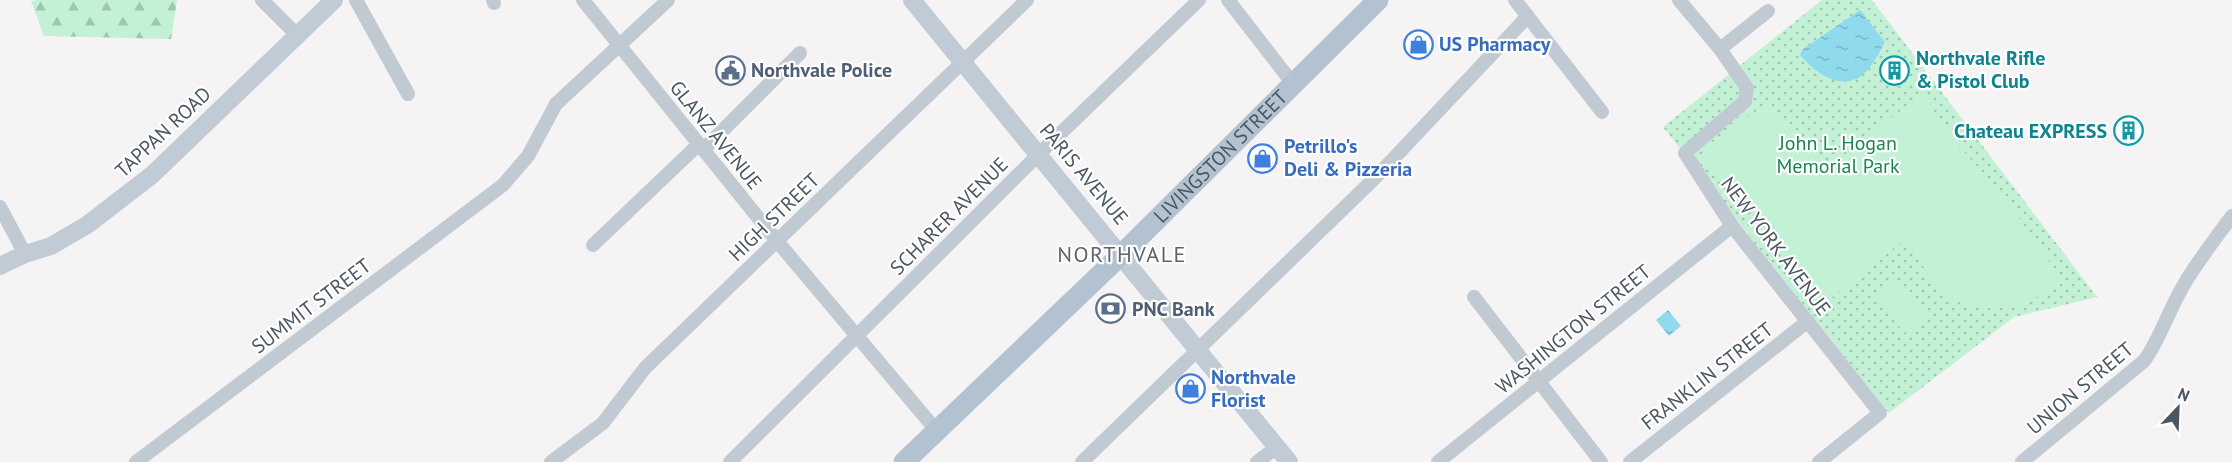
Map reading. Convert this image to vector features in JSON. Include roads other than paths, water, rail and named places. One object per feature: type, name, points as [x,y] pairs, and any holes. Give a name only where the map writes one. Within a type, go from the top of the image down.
[{"type":"main road","name":"LIVINGSTON STREET","points":[[904,462],[1122,254],[1378,0]]},
{"type":"street","points":[[262,0],[298,36]]},
{"type":"street","name":"TAPPAN ROAD","points":[[0,266],[25,254],[51,246],[120,201],[152,175],[334,0]]},
{"type":"street","points":[[356,0],[408,94]]},
{"type":"street","name":"GLANZ AVENUE","points":[[583,0],[777,241],[936,430]]},
{"type":"street","name":"SUMMIT STREET","points":[[136,462],[508,180],[528,156],[556,104],[620,48],[668,0]]},
{"type":"street","name":"PARIS AVENUE","points":[[912,0],[1122,254],[1289,462]]},
{"type":"street","name":"HIGH STREET","points":[[551,462],[603,423],[645,368],[1027,0]]},
{"type":"street","name":"SCHARER AVENUE","points":[[730,462],[1039,154],[1199,0]]},
{"type":"street","points":[[1228,0],[1294,85]]},
{"type":"street","points":[[1515,0],[1602,112]]},
{"type":"street","points":[[1679,0],[1720,49],[1768,10]]},
{"type":"street","points":[[1082,462],[1377,176],[1528,16]]},
{"type":"street","name":"NEW YORK AVENUE","points":[[1720,49],[1747,88],[1745,101],[1685,153],[1732,226],[1880,413],[1819,462]]},
{"type":"street","points":[[593,245],[800,53]]},
{"type":"street","points":[[0,207],[25,254]]},
{"type":"street","name":"UNION STREET","points":[[2022,462],[2144,362],[2157,343],[2168,314],[2183,286],[2232,216]]},
{"type":"street","name":"WASHINGTON STREET","points":[[1438,462],[1732,226]]},
{"type":"street","points":[[1474,297],[1601,462]]},
{"type":"street","name":"FRANKLIN STREET","points":[[1630,462],[1808,321]]},
{"type":"street","points":[[1257,462],[1277,447]]},
{"type":"water","points":[[1860,10],[1885,42],[1871,65],[1861,76],[1844,81],[1828,78],[1800,55],[1803,49]]},
{"type":"water","points":[[1668,310],[1681,326],[1669,336],[1656,320]]},
{"type":"place","name":"US Pharmacy","points":[[1418,44]]},
{"type":"place","name":"Northvale Police","points":[[730,70]]},
{"type":"place","name":"Northvale Rifle & Pistol Club","points":[[1895,70]]},
{"type":"place","name":"Chateau EXPRESS","points":[[2128,131]]},
{"type":"place","name":"Petrillo's Deli & Pizzeria","points":[[1263,158]]},
{"type":"place","name":"PNC Bank","points":[[1111,309]]},
{"type":"place","name":"Northvale Florist","points":[[1190,388]]},
{"type":"district","name":"NORTHVALE","points":[[1122,254]]},
{"type":"park label","name":"John L. Hogan Memorial Park","points":[[1838,154]]}]
